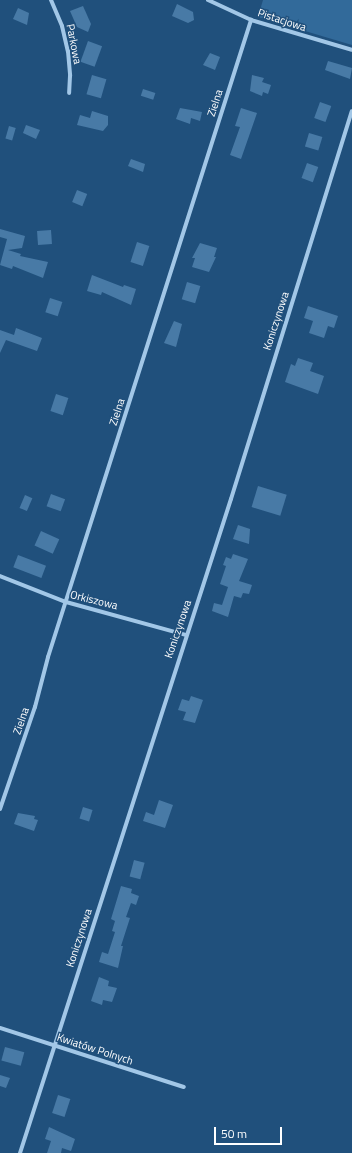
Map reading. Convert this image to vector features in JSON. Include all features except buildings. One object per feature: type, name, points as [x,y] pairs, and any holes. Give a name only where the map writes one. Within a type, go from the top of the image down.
[{"type":"street","name":"Parkowa","points":[[51,0],[62,26],[68,51],[70,76],[69,93]]},
{"type":"street","name":"Pistacjowa","points":[[208,0],[251,20],[352,50]]},
{"type":"street","name":"Zielna","points":[[0,809],[35,707],[66,602],[251,20]]},
{"type":"street","name":"Koniczynowa","points":[[20,1153],[352,111]]},
{"type":"street","name":"Orkiszowa","points":[[0,576],[66,602],[186,635]]},
{"type":"street","name":"Kwiatów Polnych","points":[[0,1028],[184,1087]]},
{"type":"shaded area","points":[[263,0],[352,0],[352,45],[258,17]]}]
